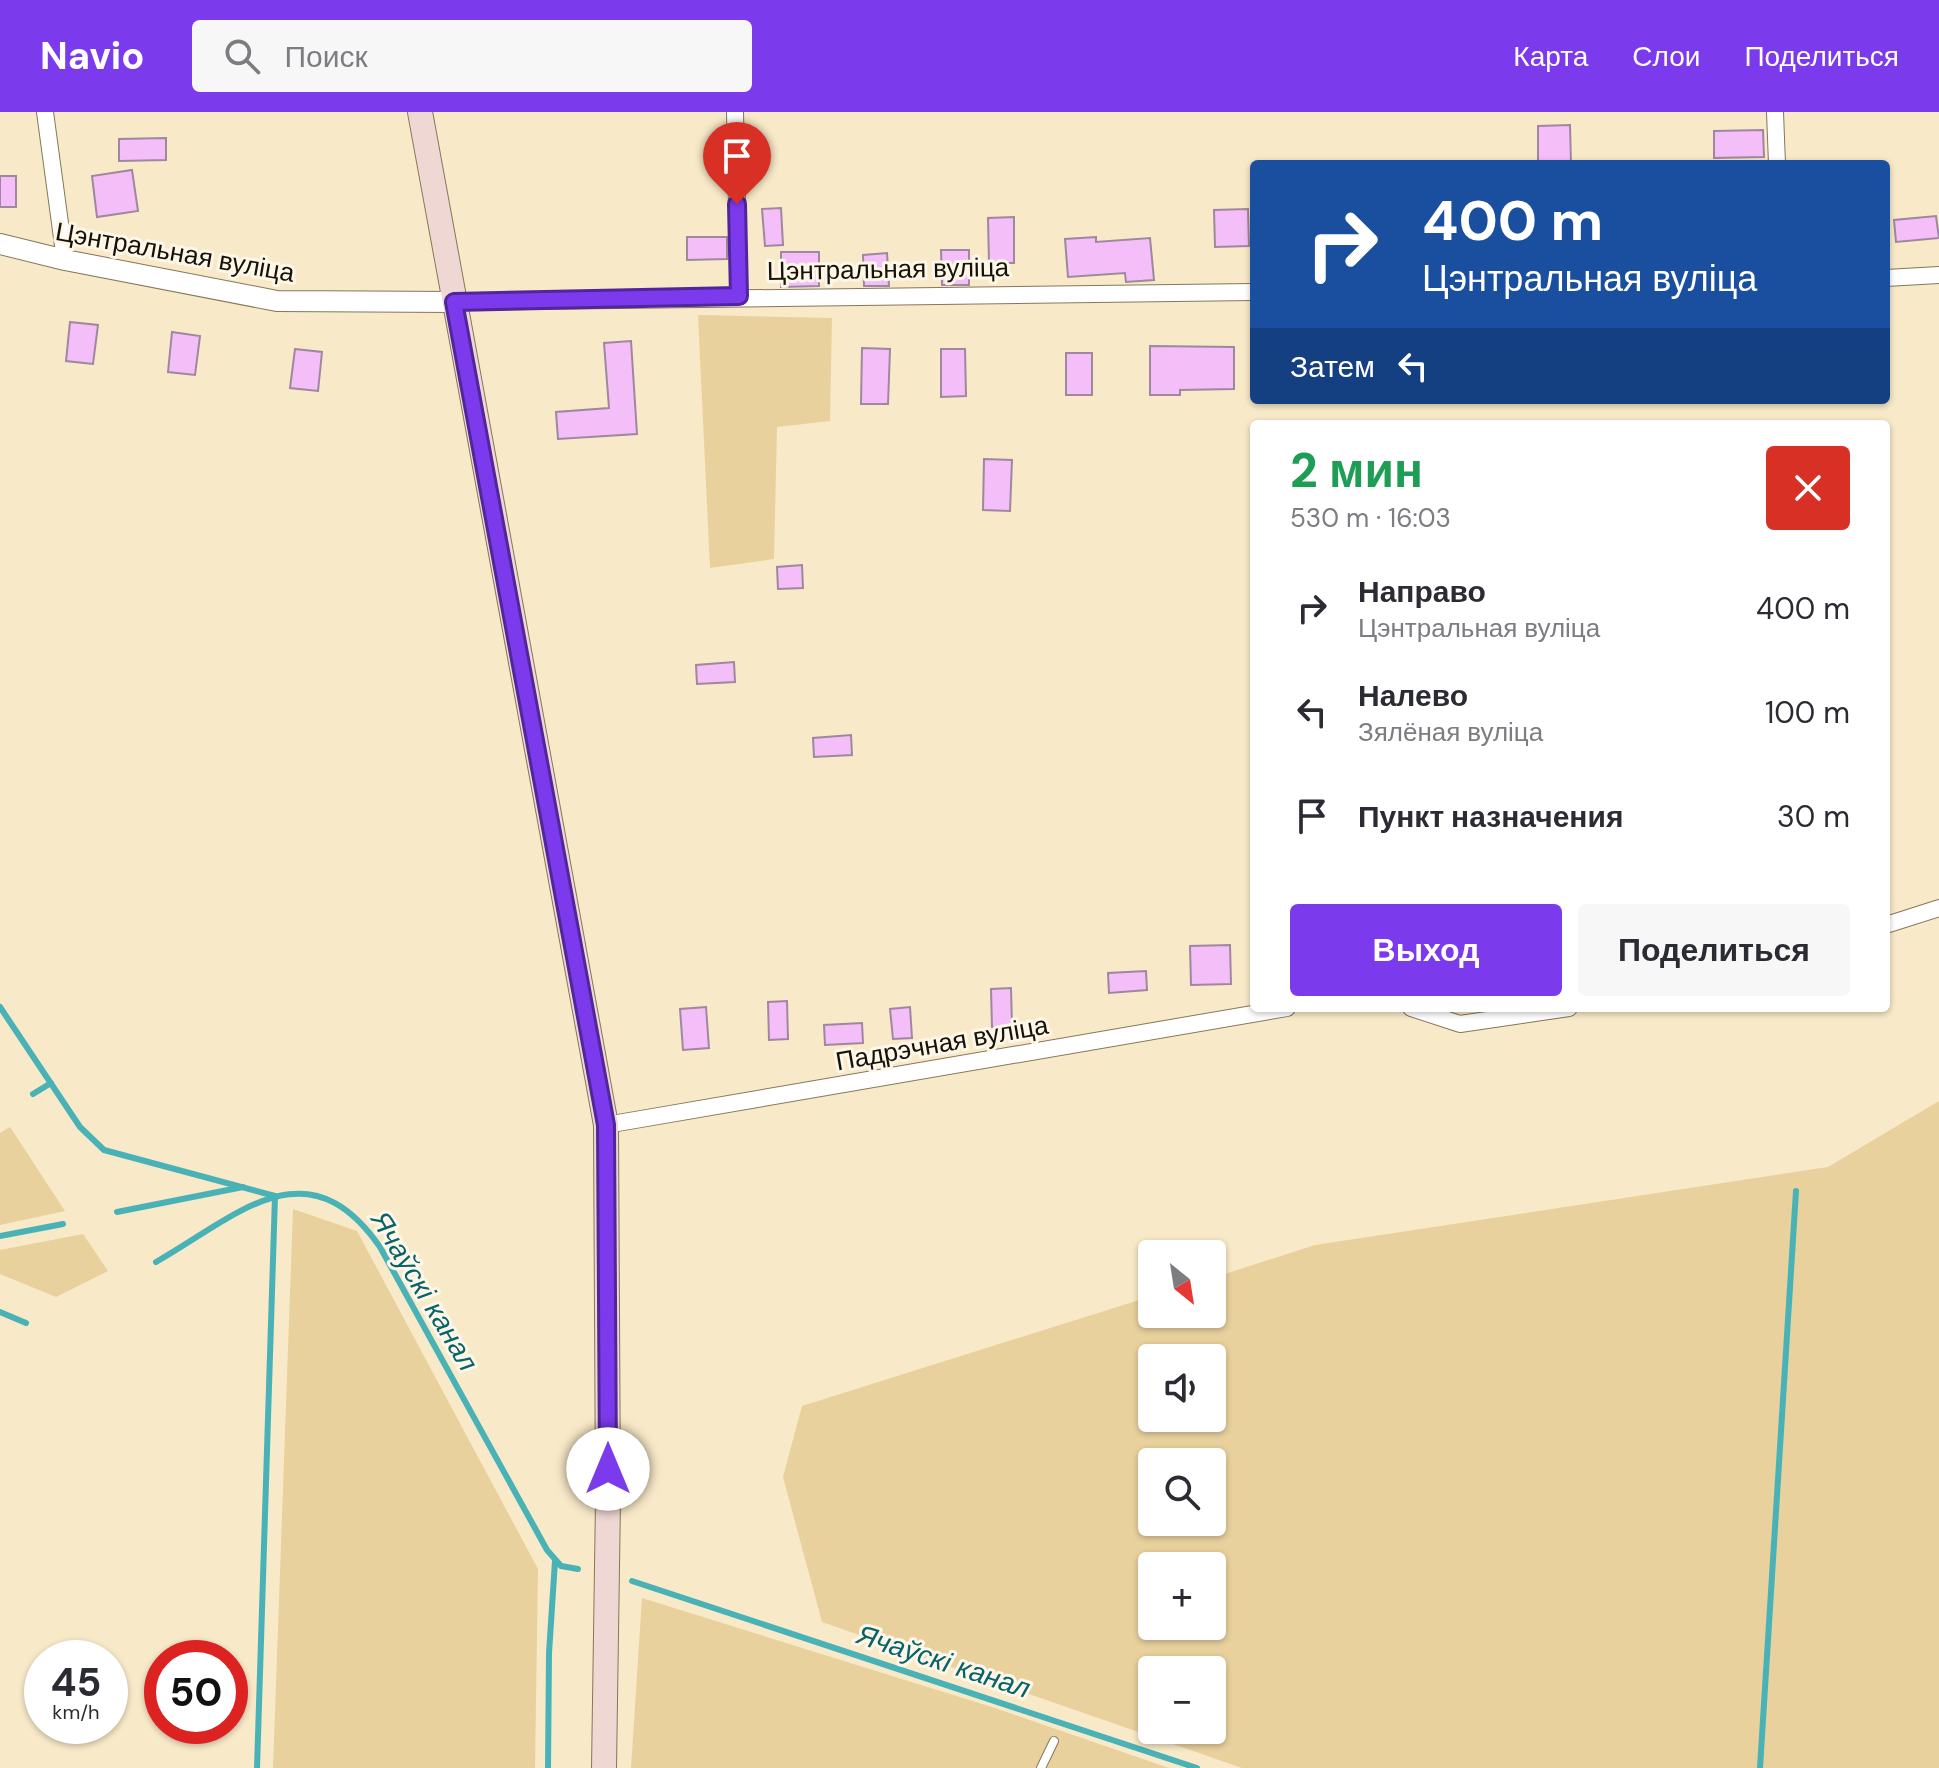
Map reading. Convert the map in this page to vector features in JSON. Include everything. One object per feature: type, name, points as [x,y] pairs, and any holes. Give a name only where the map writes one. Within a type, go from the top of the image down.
[{"type":"main road","points":[[420,112],[606,1125],[608,1500],[604,1768]]},
{"type":"street","points":[[45,112],[65,260]]},
{"type":"street","points":[[735,112],[739,296]]},
{"type":"street","points":[[1775,112],[1777,160]]},
{"type":"street","name":"Цэнтральная вуліца","points":[[0,244],[65,260],[277,301],[454,302],[739,296],[1250,292]]},
{"type":"street","points":[[1890,278],[1939,275]]},
{"type":"street","points":[[1890,924],[1939,908]]},
{"type":"street","name":"Падрэчная вуліца","points":[[606,1125],[1264,1012]]},
{"type":"street","points":[[1423,1012],[1460,1024],[1542,1012]]},
{"type":"lane","points":[[1041,1768],[1054,1741]]},
{"type":"shaded area","points":[[698,315],[832,318],[830,421],[777,427],[774,559],[710,568]]},
{"type":"shaded area","points":[[1939,1101],[1939,1768],[1242,1768],[1173,1744],[1226,1744],[1226,1656],[1138,1656],[1138,1732],[822,1622],[783,1477],[802,1406],[1138,1300],[1138,1328],[1226,1328],[1226,1274],[1315,1245],[1828,1167]]},
{"type":"shaded area","points":[[10,1127],[65,1211],[0,1225],[0,1133]]},
{"type":"shaded area","points":[[293,1209],[357,1231],[538,1569],[535,1768],[273,1768]]},
{"type":"shaded area","points":[[83,1234],[108,1271],[56,1297],[0,1274],[0,1250]]},
{"type":"shaded area","points":[[642,1598],[995,1708],[1169,1768],[631,1768]]},
{"type":"building","points":[[1570,125],[1571,160],[1538,160],[1538,126]]},
{"type":"building","points":[[1763,130],[1764,157],[1714,158],[1714,131]]},
{"type":"building","points":[[166,138],[166,160],[119,161],[119,139]]},
{"type":"building","points":[[132,170],[138,211],[97,217],[92,176]]},
{"type":"building","points":[[0,176],[16,176],[16,207],[0,207]]},
{"type":"building","points":[[781,208],[783,245],[765,246],[762,209]]},
{"type":"building","points":[[1248,209],[1249,246],[1215,247],[1214,210]]},
{"type":"building","points":[[1936,216],[1939,238],[1896,242],[1894,220]]},
{"type":"building","points":[[1014,217],[1014,263],[989,263],[988,218]]},
{"type":"building","points":[[687,237],[727,237],[727,259],[687,260]]},
{"type":"building","points":[[1096,237],[1096,242],[1150,238],[1154,280],[1126,282],[1125,273],[1068,277],[1065,239]]},
{"type":"building","points":[[941,250],[969,250],[969,285],[942,285]]},
{"type":"building","points":[[781,252],[819,252],[819,286],[781,287]]},
{"type":"building","points":[[887,253],[889,286],[864,286],[863,255]]},
{"type":"building","points":[[70,322],[98,325],[93,364],[66,361]]},
{"type":"building","points":[[172,332],[200,336],[195,375],[168,372]]},
{"type":"building","points":[[631,341],[637,434],[558,439],[556,412],[609,408],[604,343]]},
{"type":"building","points":[[1150,346],[1234,347],[1234,389],[1180,390],[1180,395],[1150,395]]},
{"type":"building","points":[[862,348],[890,349],[888,404],[861,404]]},
{"type":"building","points":[[295,349],[322,352],[318,391],[290,388]]},
{"type":"building","points":[[941,349],[965,349],[966,396],[941,397]]},
{"type":"building","points":[[1066,353],[1092,353],[1092,395],[1066,395]]},
{"type":"building","points":[[984,459],[1012,460],[1010,511],[983,510]]},
{"type":"building","points":[[802,565],[803,588],[778,589],[777,567]]},
{"type":"building","points":[[734,662],[735,682],[697,684],[696,665]]},
{"type":"building","points":[[851,735],[852,755],[814,757],[813,738]]},
{"type":"building","points":[[1230,945],[1231,984],[1191,985],[1190,946]]},
{"type":"building","points":[[1146,971],[1147,990],[1109,993],[1108,973]]},
{"type":"building","points":[[1011,988],[1012,1026],[992,1027],[991,989]]},
{"type":"building","points":[[787,1001],[788,1039],[769,1040],[768,1002]]},
{"type":"building","points":[[706,1007],[709,1048],[683,1050],[680,1009]]},
{"type":"building","points":[[910,1007],[912,1038],[893,1039],[890,1009]]},
{"type":"building","points":[[862,1023],[863,1043],[825,1045],[824,1025]]},
{"type":"waterway","points":[[0,1007],[80,1127],[104,1150],[275,1196],[257,1768]]},
{"type":"waterway","points":[[33,1094],[51,1083]]},
{"type":"waterway","points":[[117,1212],[243,1187]]},
{"type":"waterway","points":[[1760,1768],[1796,1191]]},
{"type":"waterway","name":"Ячаўскі канал","points":[[156,1262],[215,1225],[272,1198],[299,1194],[326,1199],[353,1216],[380,1247],[547,1550],[561,1566],[578,1569]]},
{"type":"waterway","points":[[0,1236],[63,1224]]},
{"type":"waterway","name":"Ячаўскі канал","points":[[0,1312],[26,1323]]},
{"type":"waterway","points":[[548,1768],[549,1653],[555,1561]]},
{"type":"waterway","name":"Ячаўскі канал","points":[[632,1581],[1197,1768]]},
{"type":"route","points":[[608,1469],[606,1125],[454,302],[739,296],[737,204]]}]
